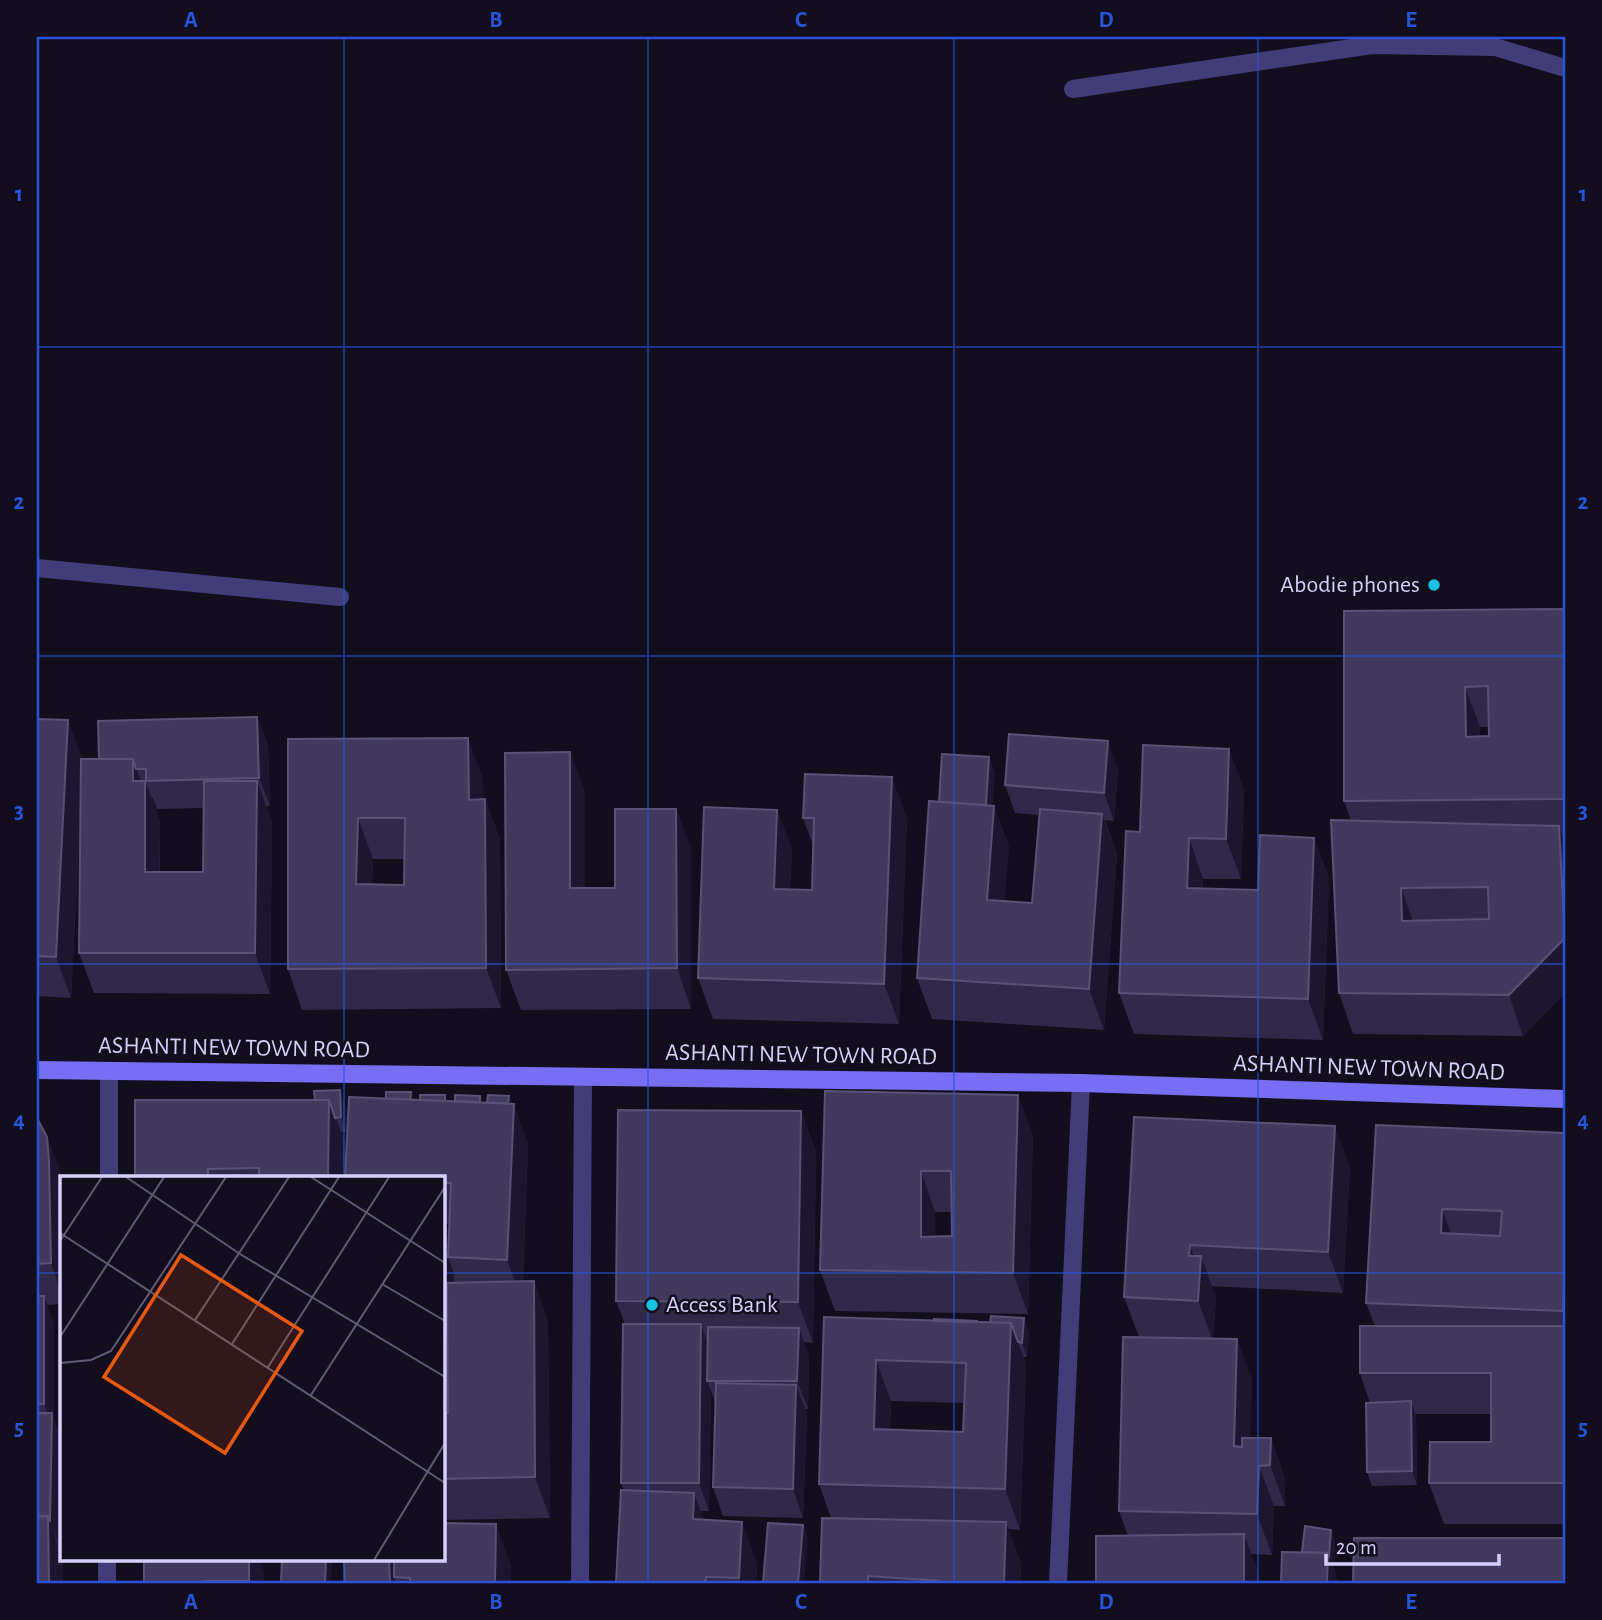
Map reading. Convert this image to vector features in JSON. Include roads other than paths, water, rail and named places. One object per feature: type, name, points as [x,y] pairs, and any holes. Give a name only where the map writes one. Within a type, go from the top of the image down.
[{"type":"street","points":[[1073,89],[1372,45],[1495,47],[1565,68]]},
{"type":"street","points":[[37,568],[340,597]]},
{"type":"street","name":"ASHANTI NEW TOWN ROAD","points":[[37,1070],[1081,1083],[1565,1099]]},
{"type":"street","points":[[108,1176],[109,1071]]},
{"type":"street","points":[[580,1583],[583,1077]]},
{"type":"street","points":[[1058,1583],[1081,1083]]},
{"type":"street","points":[[107,1560],[107,1583]]},
{"type":"place","name":"Abodie phones","points":[[1434,585]]},
{"type":"place","name":"Access Bank","points":[[652,1305]]}]
